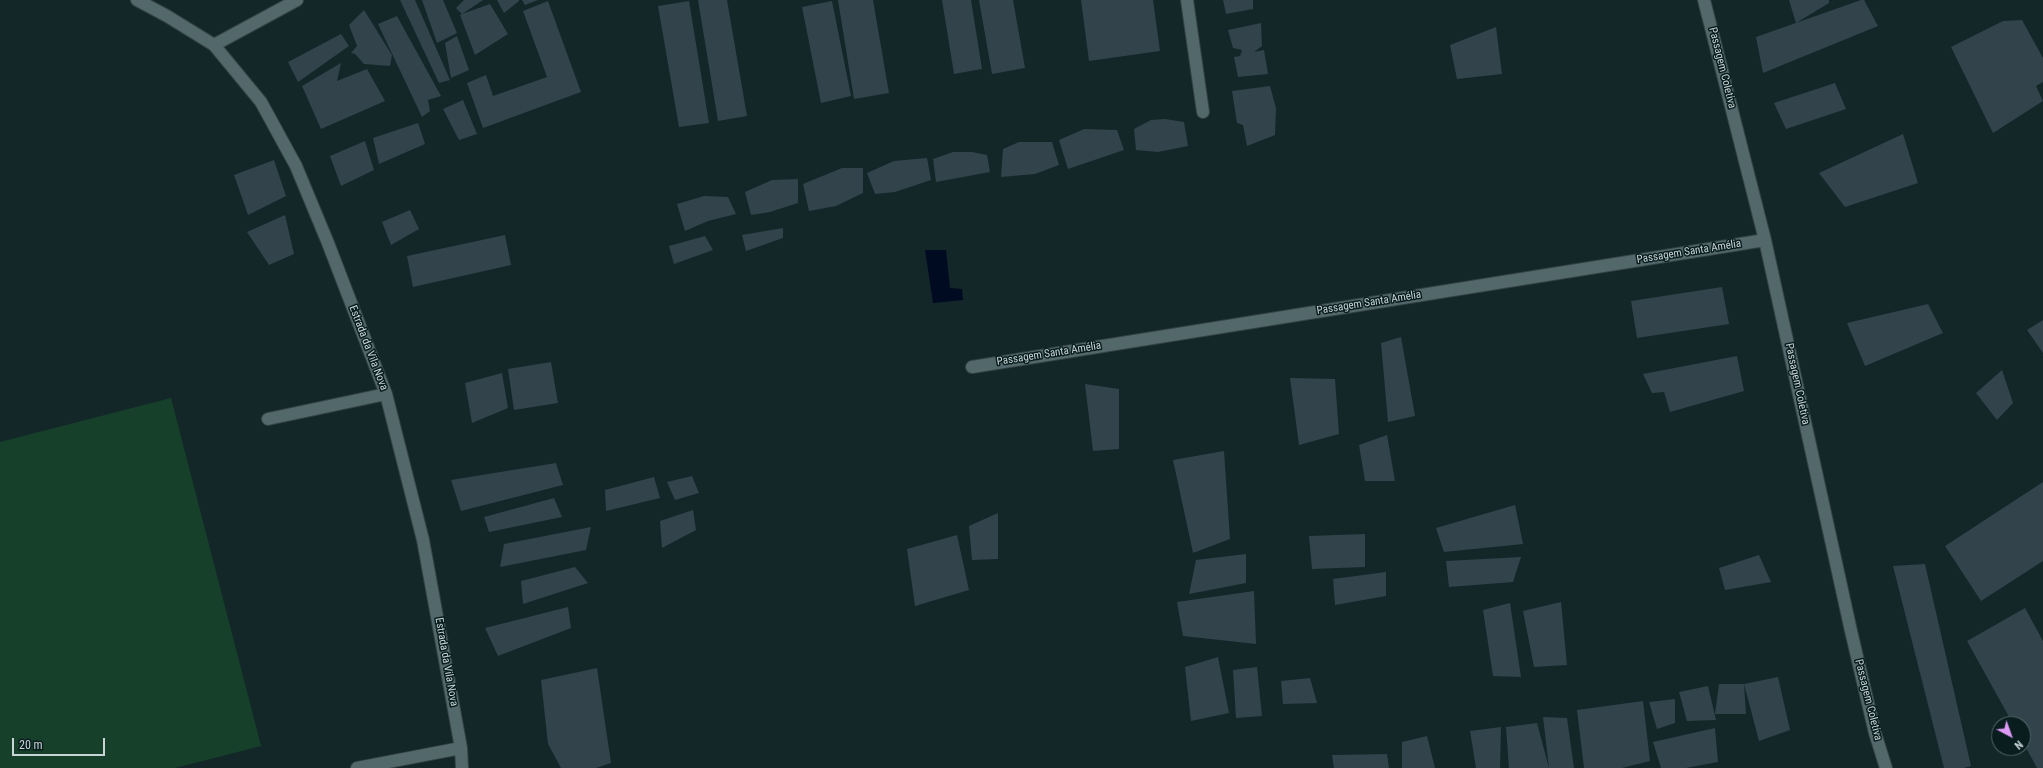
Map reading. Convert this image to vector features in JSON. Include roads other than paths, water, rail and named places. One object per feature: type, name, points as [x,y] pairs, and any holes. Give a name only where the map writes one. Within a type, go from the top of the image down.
[{"type":"street","name":"Estrada da Vila Nova","points":[[137,0],[167,16],[214,45],[261,102],[296,166],[328,243],[386,394],[423,540],[461,748],[462,768]]},
{"type":"street","points":[[214,45],[297,0]]},
{"type":"street","points":[[1187,0],[1203,112]]},
{"type":"street","name":"Passagem Coletiva","points":[[1704,0],[1765,240],[1853,638],[1875,733],[1886,768]]},
{"type":"street","name":"Passagem Santa Amélia","points":[[972,367],[1765,240]]},
{"type":"street","points":[[268,419],[386,394]]},
{"type":"street","points":[[357,768],[461,748]]},
{"type":"water","points":[[925,250],[946,250],[950,288],[962,289],[963,300],[933,303]]}]
